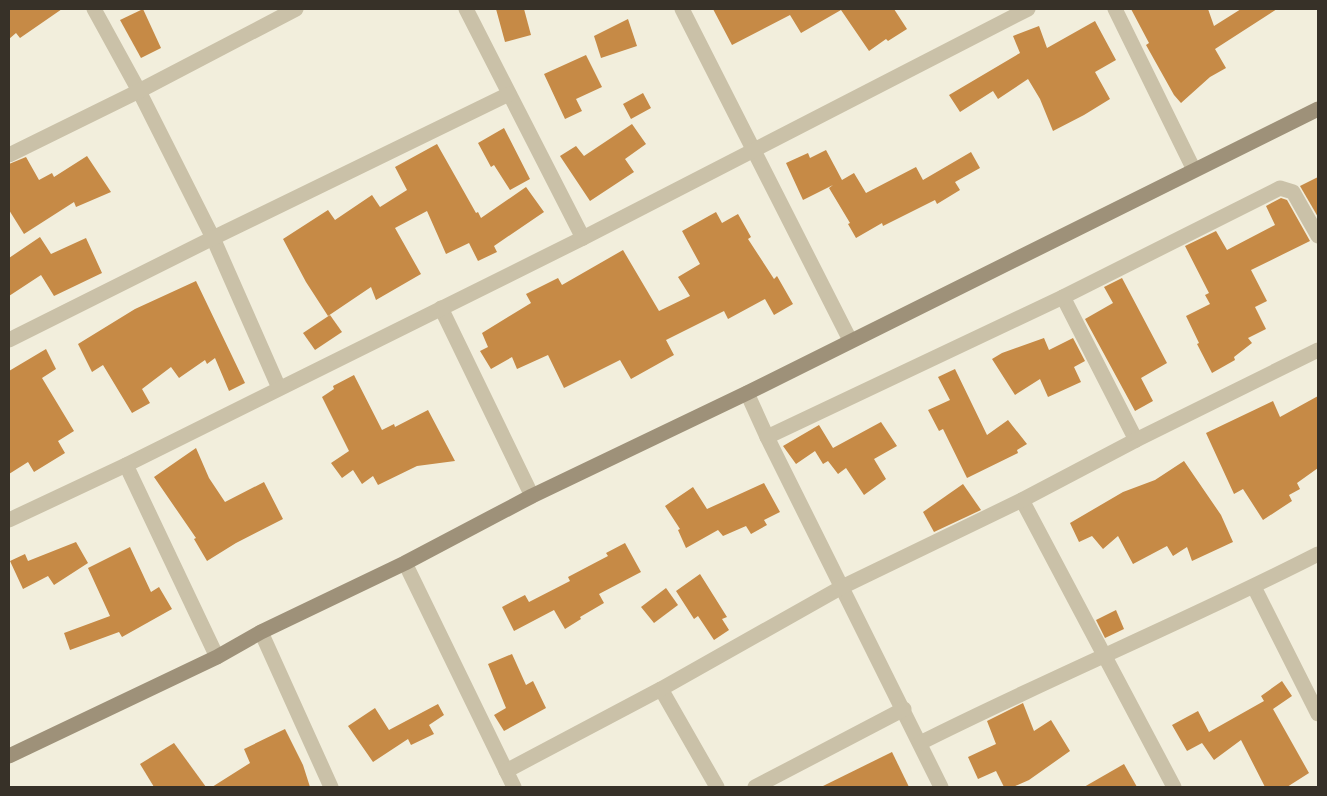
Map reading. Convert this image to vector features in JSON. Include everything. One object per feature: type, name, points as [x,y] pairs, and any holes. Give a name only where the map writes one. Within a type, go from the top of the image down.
[{"type":"street","points":[[94,9],[139,91],[213,238],[279,388]]},
{"type":"street","points":[[9,155],[139,91],[296,9]]},
{"type":"street","points":[[466,9],[584,238]]},
{"type":"street","points":[[682,9],[850,340]]},
{"type":"street","points":[[9,520],[126,465],[584,238],[1028,9]]},
{"type":"street","points":[[1115,9],[1194,170]]},
{"type":"street","points":[[9,340],[509,94]]},
{"type":"street","points":[[9,756],[217,658],[261,632],[405,563],[532,496],[747,393],[850,340],[1318,109]]},
{"type":"street","points":[[767,437],[1063,297],[1280,188],[1293,192],[1318,236]]},
{"type":"street","points":[[1063,297],[1136,440]]},
{"type":"street","points":[[441,308],[532,496]]},
{"type":"street","points":[[506,771],[661,689],[842,588],[1022,500],[1136,440],[1318,350]]},
{"type":"street","points":[[747,393],[941,787]]},
{"type":"street","points":[[126,465],[217,658]]},
{"type":"street","points":[[1022,500],[1174,787]]},
{"type":"street","points":[[920,743],[996,705],[1254,587],[1318,554]]},
{"type":"street","points":[[405,563],[514,787]]},
{"type":"street","points":[[1254,587],[1318,714]]},
{"type":"street","points":[[261,632],[331,787]]},
{"type":"street","points":[[661,689],[717,787]]},
{"type":"street","points":[[755,787],[904,709]]},
{"type":"building","points":[[9,9],[62,9],[20,38],[16,33],[9,39]]},
{"type":"building","points":[[143,9],[161,48],[141,58],[120,20]]},
{"type":"building","points":[[496,9],[524,9],[531,35],[505,42]]},
{"type":"building","points":[[713,9],[894,9],[907,29],[888,41],[886,39],[869,51],[841,10],[801,33],[790,15],[732,45]]},
{"type":"building","points":[[1131,9],[1208,9],[1214,26],[1241,9],[1277,9],[1215,49],[1226,68],[1210,77],[1181,103],[1174,95],[1146,45],[1149,43]]},
{"type":"building","points":[[628,19],[637,46],[601,58],[594,36]]},
{"type":"building","points":[[1095,21],[1116,60],[1095,72],[1110,99],[1053,131],[1040,99],[1028,79],[998,99],[993,91],[960,112],[949,95],[1020,53],[1013,36],[1039,26],[1047,48]]},
{"type":"building","points":[[586,55],[602,87],[576,99],[582,111],[565,119],[544,74]]},
{"type":"building","points":[[643,93],[651,108],[631,119],[623,104]]},
{"type":"building","points":[[632,124],[646,144],[625,159],[634,172],[590,201],[560,156],[576,146],[584,156]]},
{"type":"building","points":[[504,128],[530,179],[510,190],[494,165],[491,167],[478,143]]},
{"type":"building","points":[[437,144],[476,213],[478,212],[481,218],[526,187],[544,212],[494,246],[497,252],[478,261],[469,243],[446,254],[427,211],[395,228],[421,274],[376,300],[371,287],[328,316],[306,282],[283,239],[328,210],[335,220],[372,195],[380,207],[407,190],[395,167]]},
{"type":"building","points":[[826,150],[842,180],[854,173],[866,193],[916,167],[923,180],[971,152],[980,168],[955,182],[960,190],[937,204],[935,200],[883,226],[882,223],[856,238],[848,224],[850,223],[829,188],[833,185],[803,200],[786,163],[808,153],[810,158]]},
{"type":"building","points":[[87,156],[111,192],[76,207],[74,202],[24,234],[9,210],[9,164],[26,157],[39,180],[52,173],[54,177]]},
{"type":"building","points":[[1318,177],[1318,217],[1300,186]]},
{"type":"building","points":[[1281,198],[1287,200],[1310,241],[1251,270],[1267,301],[1255,307],[1266,329],[1248,338],[1252,343],[1234,357],[1235,360],[1212,373],[1197,344],[1199,343],[1186,316],[1210,304],[1205,295],[1209,293],[1185,246],[1216,231],[1227,250],[1275,225],[1266,206]]},
{"type":"building","points":[[716,212],[722,223],[738,214],[751,237],[748,239],[774,279],[777,276],[793,304],[774,315],[765,299],[728,319],[724,311],[666,340],[674,355],[631,379],[620,360],[564,388],[548,355],[517,369],[512,357],[491,369],[480,351],[488,347],[482,333],[531,303],[526,294],[558,278],[562,285],[623,250],[659,311],[690,296],[678,277],[700,264],[682,231]]},
{"type":"building","points":[[40,237],[51,254],[86,238],[102,273],[54,296],[41,275],[9,296],[9,258]]},
{"type":"building","points":[[1122,278],[1167,363],[1141,378],[1153,401],[1135,411],[1085,319],[1113,303],[1104,287]]},
{"type":"building","points":[[196,281],[245,383],[229,391],[215,358],[207,364],[205,360],[179,378],[171,367],[142,389],[150,403],[132,413],[103,365],[92,372],[78,344],[135,309]]},
{"type":"building","points":[[330,315],[342,332],[315,350],[303,333]]},
{"type":"building","points":[[1044,338],[1049,350],[1073,338],[1085,361],[1074,367],[1081,382],[1048,397],[1040,379],[1015,395],[992,359],[1002,353]]},
{"type":"building","points":[[46,349],[56,369],[42,378],[74,431],[58,441],[65,453],[34,472],[28,462],[9,474],[9,371]]},
{"type":"building","points":[[955,369],[987,435],[1008,420],[1027,444],[1017,450],[1018,453],[967,478],[943,429],[939,431],[928,410],[950,400],[938,377]]},
{"type":"building","points":[[354,375],[382,430],[394,424],[395,427],[428,410],[455,461],[417,466],[378,485],[373,476],[362,484],[353,470],[342,478],[331,463],[349,451],[322,397],[334,389],[333,386]]},
{"type":"building","points":[[1318,396],[1318,468],[1297,483],[1300,489],[1289,495],[1292,501],[1263,520],[1243,489],[1234,494],[1206,433],[1273,401],[1280,417]]},
{"type":"building","points":[[881,422],[897,446],[874,459],[886,479],[864,495],[846,468],[838,474],[828,461],[823,464],[815,451],[796,464],[783,446],[819,425],[833,448]]},
{"type":"building","points":[[196,448],[209,478],[225,502],[264,482],[283,519],[236,543],[207,561],[194,539],[196,538],[154,477]]},
{"type":"building","points":[[1184,461],[1221,515],[1233,542],[1192,561],[1187,547],[1173,556],[1167,546],[1133,564],[1118,536],[1103,549],[1092,536],[1079,542],[1070,523],[1123,492],[1155,480]]},
{"type":"building","points":[[764,483],[780,512],[764,520],[767,525],[751,534],[746,526],[723,536],[718,530],[686,548],[678,530],[680,529],[665,506],[693,487],[707,509]]},
{"type":"building","points":[[963,484],[981,510],[934,532],[923,512]]},
{"type":"building","points":[[76,542],[88,563],[54,585],[48,576],[23,589],[10,561],[25,554],[28,561]]},
{"type":"building","points":[[625,543],[641,572],[599,594],[604,603],[580,617],[581,619],[565,629],[554,610],[514,631],[502,607],[525,595],[529,602],[570,581],[568,577],[608,556],[606,553]]},
{"type":"building","points":[[130,547],[151,592],[159,587],[172,609],[122,637],[119,632],[70,650],[64,633],[110,616],[88,568]]},
{"type":"building","points":[[700,574],[727,617],[722,619],[729,630],[714,640],[698,616],[694,619],[676,591]]},
{"type":"building","points":[[666,588],[678,605],[654,623],[641,607]]},
{"type":"building","points":[[1116,610],[1124,629],[1105,638],[1096,620]]},
{"type":"building","points":[[512,654],[526,685],[533,681],[546,708],[504,731],[494,715],[506,708],[488,664]]},
{"type":"building","points":[[1282,681],[1292,696],[1273,709],[1309,773],[1287,787],[1265,787],[1241,740],[1214,760],[1202,743],[1187,751],[1172,725],[1198,711],[1209,732],[1264,701],[1261,696]]},
{"type":"building","points":[[1023,703],[1034,731],[1051,720],[1070,751],[1029,780],[1013,787],[1004,787],[996,771],[978,779],[968,757],[996,744],[987,721]]},
{"type":"building","points":[[438,704],[444,715],[429,725],[434,734],[411,745],[408,739],[373,762],[348,726],[375,708],[389,730]]},
{"type":"building","points":[[285,729],[303,765],[310,787],[212,787],[250,763],[244,749]]},
{"type":"building","points":[[174,743],[206,787],[154,787],[140,764]]},
{"type":"building","points":[[892,752],[909,787],[821,787]]},
{"type":"building","points":[[1124,764],[1137,787],[1084,787]]}]
